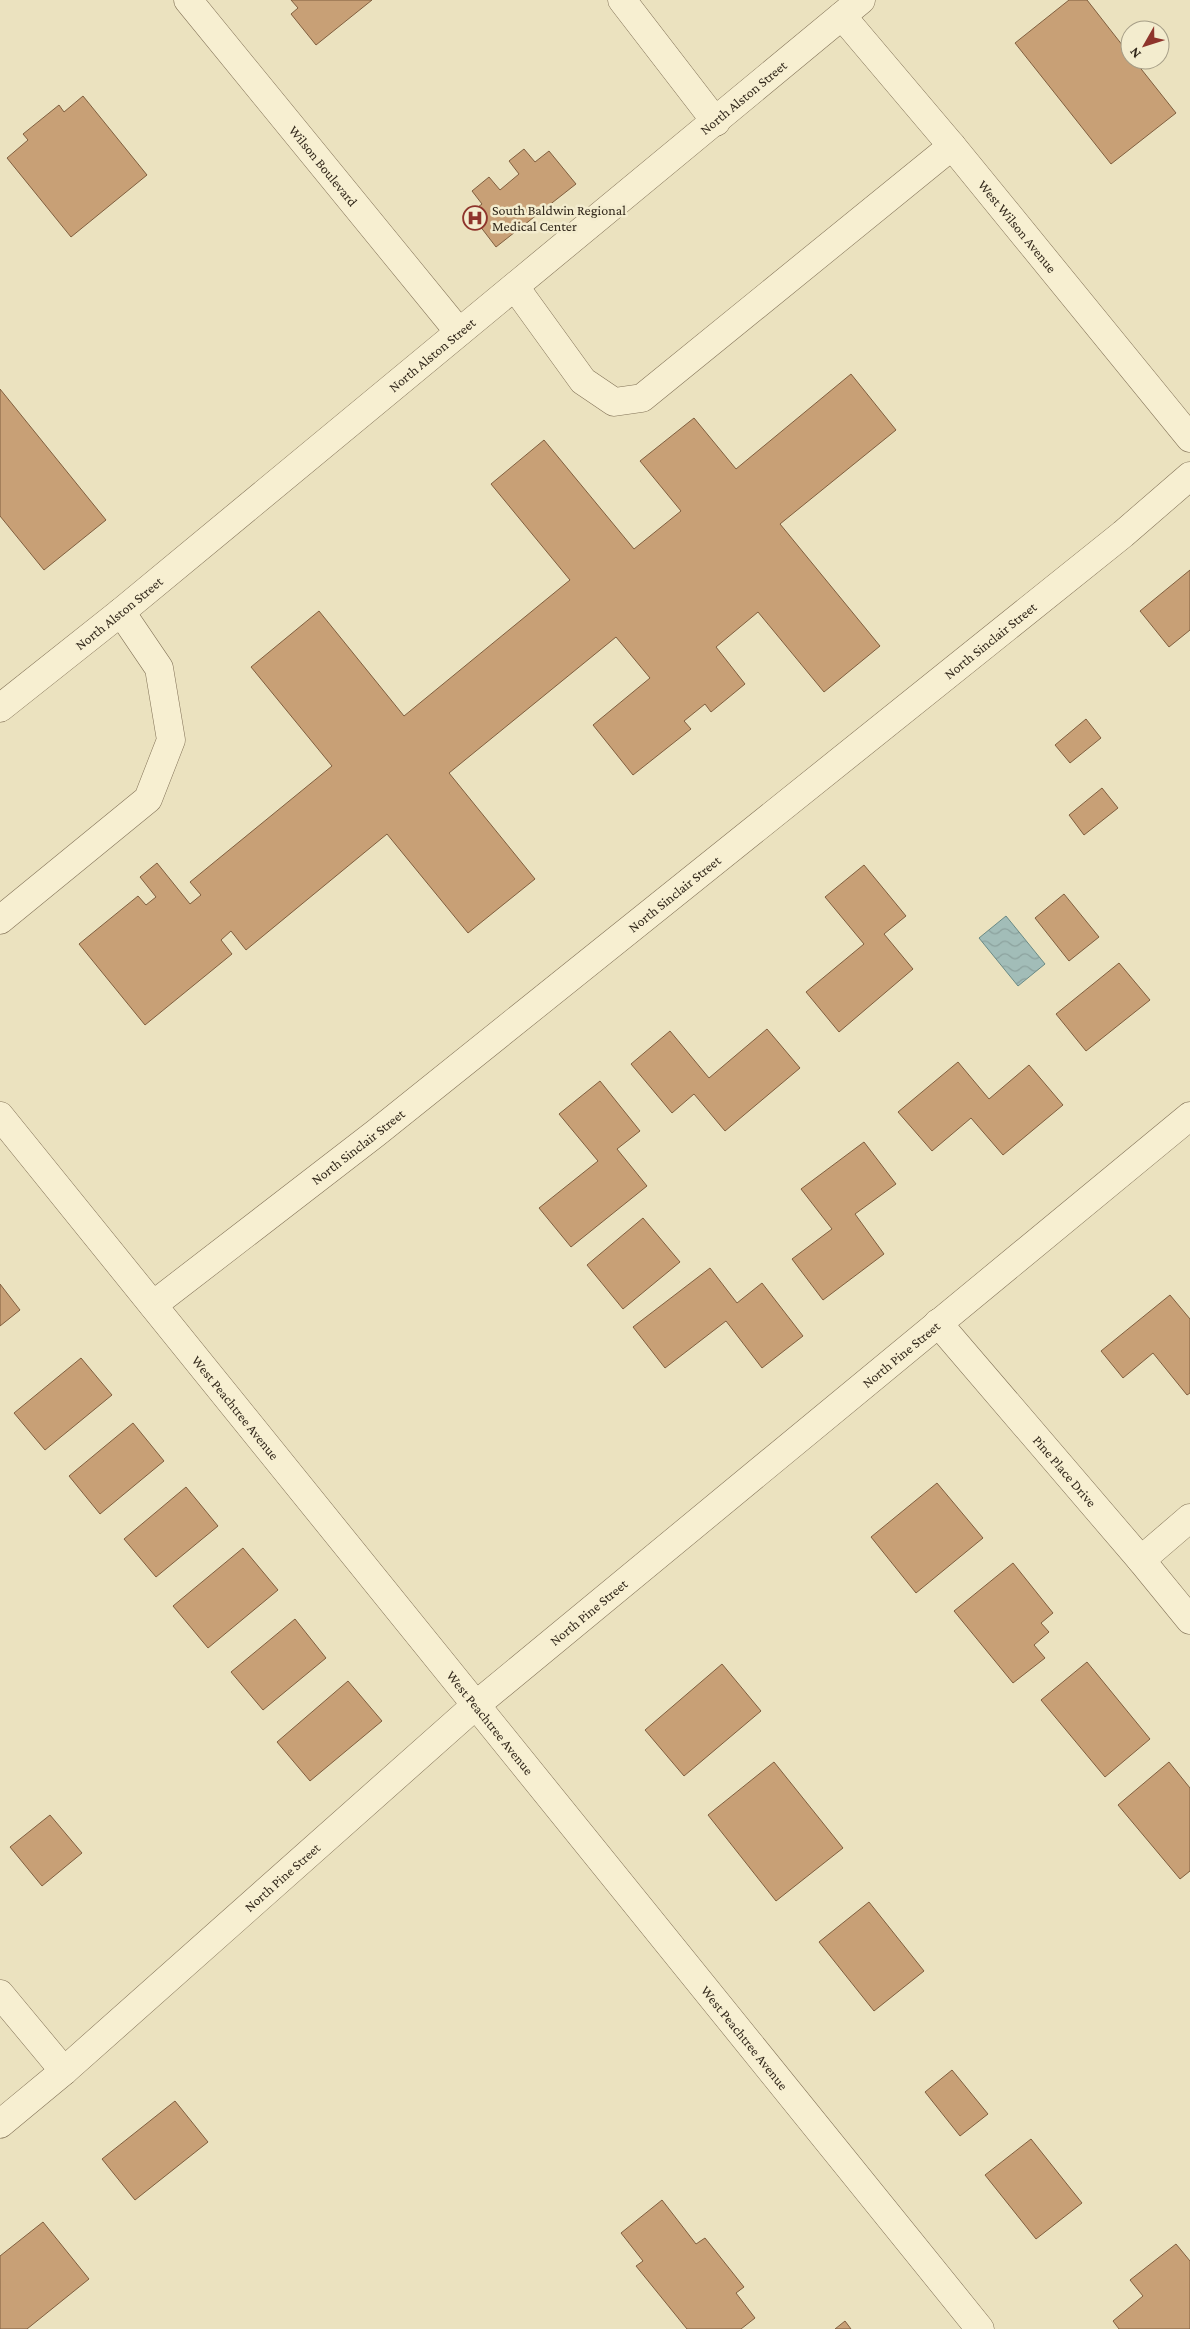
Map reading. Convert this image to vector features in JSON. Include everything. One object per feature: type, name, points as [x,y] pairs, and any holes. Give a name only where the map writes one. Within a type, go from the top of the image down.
[{"type":"street","name":"Wilson Boulevard","points":[[188,0],[459,332]]},
{"type":"street","points":[[622,0],[716,122]]},
{"type":"street","name":"North Alston Street","points":[[0,708],[121,612],[852,8]]},
{"type":"street","name":"West Wilson Avenue","points":[[852,8],[952,146],[1190,438]]},
{"type":"street","points":[[515,287],[584,380],[614,402],[642,398],[952,146]]},
{"type":"street","name":"North Sinclair Street","points":[[153,1305],[376,1133],[1123,534],[1190,476]]},
{"type":"street","points":[[0,920],[148,799],[171,740],[159,668],[121,612]]},
{"type":"street","name":"West Peachtree Avenue","points":[[0,1116],[980,2329]]},
{"type":"street","name":"North Pine Street","points":[[0,2124],[64,2071],[476,1705],[1190,1116]]},
{"type":"street","name":"Pine Place Drive","points":[[938,1323],[1190,1620]]},
{"type":"street","points":[[1141,1560],[1190,1518]]},
{"type":"street","points":[[0,1994],[64,2071]]},
{"type":"water","points":[[1006,916],[1045,964],[1018,986],[979,938]]},
{"type":"building","points":[[291,0],[372,0],[316,45],[291,14],[298,8]]},
{"type":"building","points":[[1069,0],[1087,0],[1120,42],[1120,70],[1142,70],[1176,113],[1111,164],[1015,43]]},
{"type":"building","points":[[83,96],[147,175],[71,237],[7,158],[28,140],[23,134],[59,105],[64,112]]},
{"type":"building","points":[[524,149],[535,162],[549,151],[576,184],[496,247],[470,213],[482,204],[472,191],[489,177],[500,190],[519,174],[509,161]]},
{"type":"building","points":[[851,374],[896,430],[780,524],[880,646],[824,692],[758,612],[716,647],[745,684],[711,712],[705,704],[684,721],[691,729],[633,775],[593,725],[650,678],[616,637],[449,773],[535,879],[468,933],[387,834],[246,950],[231,931],[221,940],[232,954],[145,1025],[79,944],[138,896],[146,905],[156,897],[140,877],[157,863],[190,904],[201,895],[190,882],[332,766],[251,667],[319,611],[404,716],[570,580],[491,484],[544,440],[634,549],[681,511],[640,461],[694,418],[736,469]]},
{"type":"building","points":[[0,389],[106,520],[44,570],[0,516]]},
{"type":"building","points":[[1190,570],[1190,630],[1169,647],[1140,611]]},
{"type":"building","points":[[1086,719],[1101,738],[1070,763],[1055,745]]},
{"type":"building","points":[[1102,788],[1118,808],[1084,835],[1069,815]]},
{"type":"building","points":[[864,865],[906,916],[884,934],[913,969],[839,1032],[806,992],[864,944],[825,897]]},
{"type":"building","points":[[1064,894],[1099,937],[1069,961],[1035,918]]},
{"type":"building","points":[[1119,963],[1150,1000],[1086,1051],[1056,1014]]},
{"type":"building","points":[[767,1029],[800,1068],[725,1131],[694,1094],[672,1113],[631,1064],[670,1031],[709,1078]]},
{"type":"building","points":[[958,1062],[989,1099],[1029,1065],[1063,1105],[1003,1155],[971,1118],[932,1151],[898,1112]]},
{"type":"building","points":[[600,1081],[640,1131],[617,1149],[647,1186],[571,1247],[539,1208],[598,1161],[559,1114]]},
{"type":"building","points":[[864,1142],[896,1184],[855,1214],[884,1254],[823,1300],[792,1259],[832,1229],[801,1189]]},
{"type":"building","points":[[643,1218],[680,1262],[623,1309],[587,1265]]},
{"type":"building","points":[[710,1268],[737,1303],[762,1283],[803,1336],[762,1368],[726,1321],[665,1368],[633,1327]]},
{"type":"building","points":[[0,1284],[20,1310],[0,1326]]},
{"type":"building","points":[[1170,1295],[1190,1319],[1190,1393],[1187,1395],[1153,1353],[1123,1378],[1101,1351]]},
{"type":"building","points":[[81,1358],[112,1395],[45,1450],[14,1413]]},
{"type":"building","points":[[133,1423],[164,1461],[100,1514],[69,1476]]},
{"type":"building","points":[[937,1483],[983,1538],[916,1593],[871,1537]]},
{"type":"building","points":[[186,1487],[218,1526],[156,1577],[124,1539]]},
{"type":"building","points":[[243,1548],[278,1590],[208,1648],[173,1606]]},
{"type":"building","points":[[1013,1563],[1053,1613],[1041,1623],[1049,1632],[1034,1645],[1045,1658],[1013,1683],[954,1611]]},
{"type":"building","points":[[295,1619],[326,1658],[263,1710],[231,1672]]},
{"type":"building","points":[[1087,1662],[1150,1739],[1105,1777],[1041,1700]]},
{"type":"building","points":[[722,1664],[761,1711],[684,1776],[645,1730]]},
{"type":"building","points":[[348,1681],[382,1721],[310,1781],[277,1742]]},
{"type":"building","points":[[774,1762],[843,1848],[776,1901],[708,1815]]},
{"type":"building","points":[[1169,1762],[1190,1788],[1190,1871],[1180,1879],[1118,1805]]},
{"type":"building","points":[[50,1815],[82,1853],[42,1886],[10,1847]]},
{"type":"building","points":[[869,1902],[924,1971],[874,2011],[819,1942]]},
{"type":"building","points":[[952,2070],[988,2114],[960,2136],[925,2092]]},
{"type":"building","points":[[175,2101],[208,2142],[135,2200],[102,2159]]},
{"type":"building","points":[[1031,2139],[1082,2203],[1036,2239],[985,2175]]},
{"type":"building","points":[[662,2200],[696,2244],[705,2238],[744,2287],[736,2293],[755,2318],[741,2329],[687,2329],[636,2266],[643,2261],[621,2233]]},
{"type":"building","points":[[43,2222],[89,2279],[27,2329],[0,2329],[0,2256]]},
{"type":"building","points":[[1176,2244],[1190,2261],[1190,2329],[1119,2329],[1113,2321],[1143,2296],[1130,2280]]},
{"type":"building","points":[[845,2321],[851,2329],[835,2329]]},
{"type":"place","name":"South Baldwin Regional Medical Center","points":[[475,218]]}]
